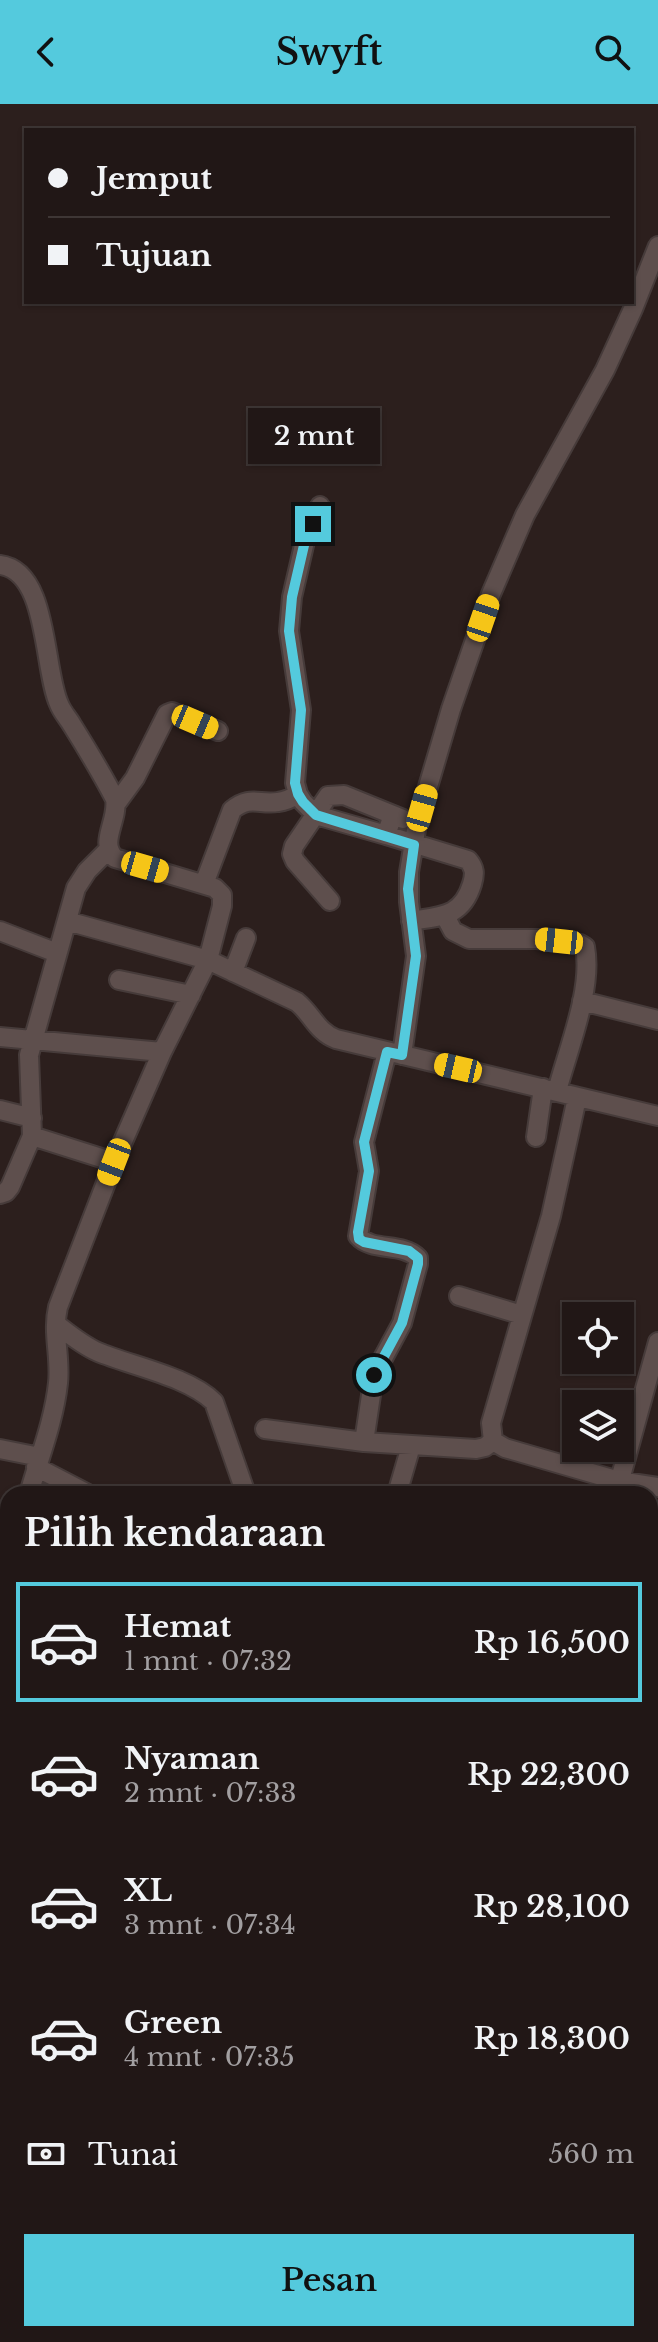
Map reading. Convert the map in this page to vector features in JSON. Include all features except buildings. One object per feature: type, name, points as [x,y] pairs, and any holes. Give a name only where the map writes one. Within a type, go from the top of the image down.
[{"type":"street","points":[[364,1442],[374,1375],[402,1323],[418,1264],[418,1258],[409,1251],[364,1242],[358,1236],[369,1171],[364,1142],[394,1053],[416,956],[408,889],[417,824],[451,709],[491,594],[530,505],[605,370],[658,246]]},
{"type":"street","points":[[320,506],[305,541],[292,597],[289,631],[301,710],[295,783],[298,794],[316,815],[472,863],[474,878],[461,906],[445,916],[411,921]]},
{"type":"street","points":[[0,565],[14,569],[30,587],[42,621],[53,689],[116,804],[108,850],[115,858],[215,888],[223,900],[208,960],[162,1052],[114,1162],[58,1307],[58,1379],[54,1407],[31,1486]]},
{"type":"street","points":[[116,804],[135,778],[167,714],[172,712],[218,731]]},
{"type":"street","points":[[204,884],[232,810],[251,800],[276,803],[298,794]]},
{"type":"street","points":[[330,901],[292,854],[294,846],[328,796],[344,795],[417,824]]},
{"type":"street","points":[[386,835],[393,815]]},
{"type":"street","points":[[0,1194],[10,1187],[32,1127],[28,1067],[67,921],[81,879],[108,850]]},
{"type":"street","points":[[445,916],[453,931],[469,939],[537,939],[583,945],[587,950],[582,1001],[536,1137]]},
{"type":"street","points":[[67,921],[208,960],[297,1002],[328,1036],[658,1116]]},
{"type":"street","points":[[0,931],[57,953]]},
{"type":"street","points":[[233,972],[246,938]]},
{"type":"street","points":[[119,980],[191,995]]},
{"type":"street","points":[[582,1001],[658,1020]]},
{"type":"street","points":[[0,1037],[162,1052]]},
{"type":"street","points":[[577,1098],[551,1216],[491,1423],[493,1441],[500,1447],[615,1486]]},
{"type":"street","points":[[0,1110],[114,1162]]},
{"type":"street","points":[[459,1296],[522,1315]]},
{"type":"street","points":[[56,1324],[81,1344],[97,1352],[206,1394],[214,1402],[243,1486]]},
{"type":"street","points":[[618,1486],[654,1374],[658,1342]]},
{"type":"street","points":[[265,1429],[411,1446],[476,1449],[493,1441]]},
{"type":"street","points":[[399,1486],[411,1446]]},
{"type":"street","points":[[0,1449],[38,1462],[76,1486]]},
{"type":"route","points":[[313,524],[305,541],[292,597],[289,631],[301,710],[295,783],[298,794],[316,815],[414,845],[408,889],[416,956],[402,1055],[387,1052],[366,1131],[364,1150],[369,1171],[358,1232],[359,1239],[364,1242],[409,1251],[418,1258],[418,1264],[402,1323],[374,1375]]}]
